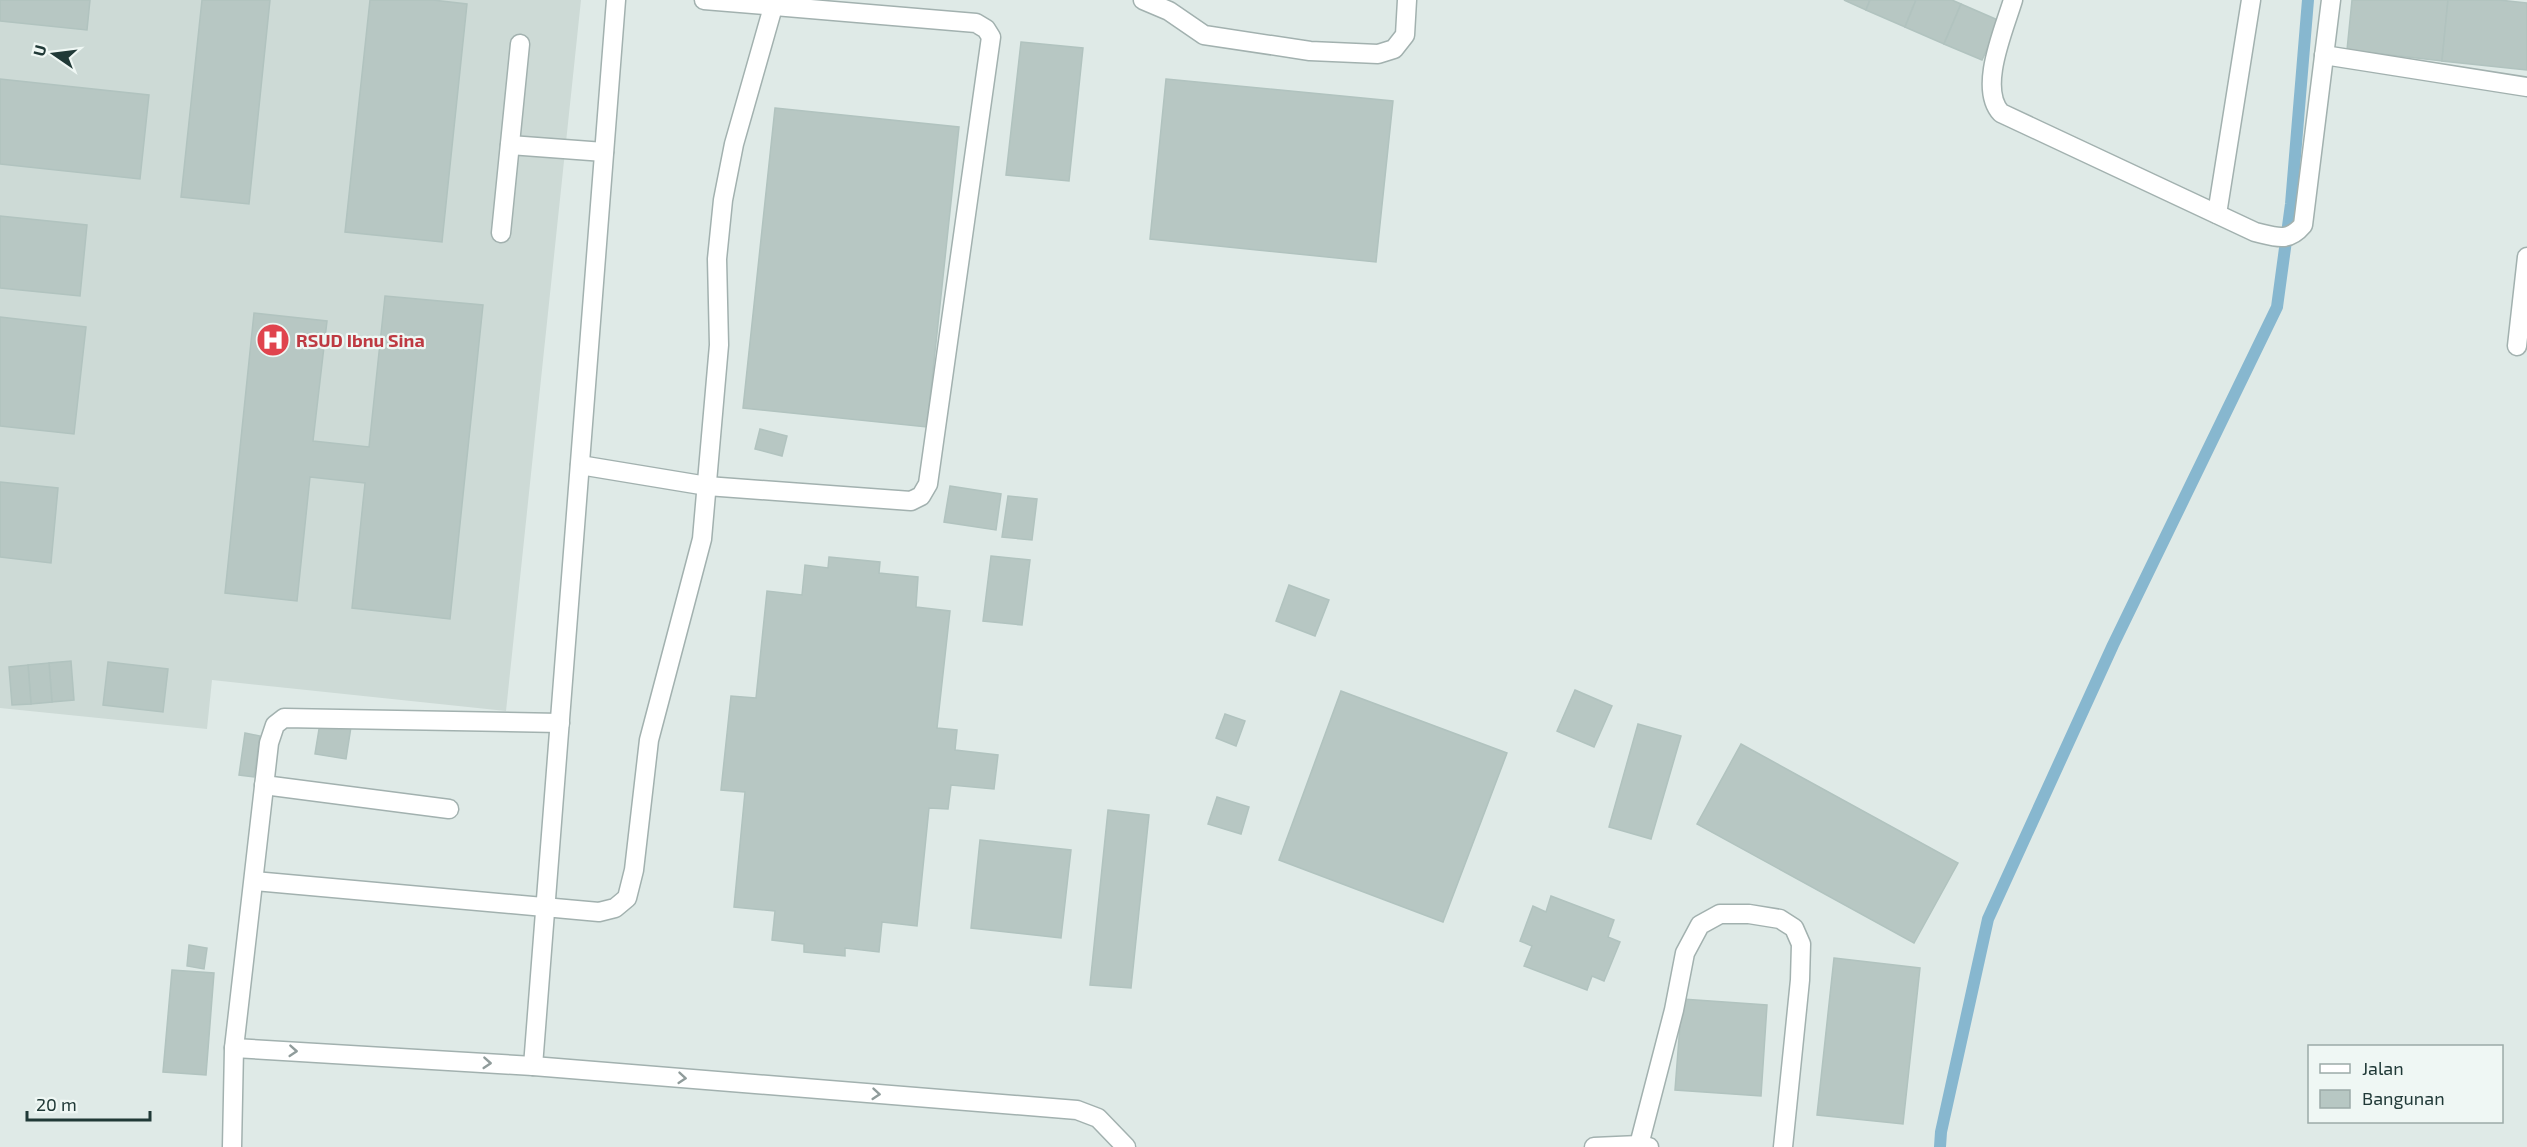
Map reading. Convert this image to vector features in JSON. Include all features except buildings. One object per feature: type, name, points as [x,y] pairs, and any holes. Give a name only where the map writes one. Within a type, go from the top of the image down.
[{"type":"street","points":[[533,1066],[616,0]]},
{"type":"street","points":[[580,465],[707,486],[910,501],[921,496],[928,484],[990,37],[986,29],[976,23],[704,0]]},
{"type":"street","points":[[1143,0],[1166,6],[1204,35],[1310,51],[1378,54],[1394,49],[1405,35],[1407,0]]},
{"type":"street","points":[[2013,0],[1993,69],[1992,96],[1995,106],[2001,113],[2255,232],[2273,236],[2293,236],[2303,225],[2331,0]]},
{"type":"street","points":[[2217,214],[2251,0]]},
{"type":"street","points":[[254,881],[545,905],[599,912],[615,908],[627,898],[634,870],[649,740],[702,539],[719,345],[717,259],[723,200],[734,144],[772,7]]},
{"type":"street","points":[[501,233],[520,44]]},
{"type":"street","points":[[2324,55],[2527,87]]},
{"type":"street","points":[[510,145],[604,152]]},
{"type":"street","points":[[2517,346],[2527,257]]},
{"type":"street","points":[[232,1147],[234,1048],[264,785],[271,734],[275,725],[284,718],[560,723]]},
{"type":"street","points":[[264,785],[449,809]]},
{"type":"street","points":[[1594,1147],[1644,1146],[1685,953],[1700,925],[1720,914],[1749,914],[1779,919],[1794,928],[1801,944],[1800,980],[1783,1147]]},
{"type":"street","points":[[234,1048],[533,1066],[1077,1110],[1098,1118],[1126,1147]]},
{"type":"shaded area","name":"RSUD Ibnu Sina","points":[[0,0],[581,0],[506,711],[212,680],[207,729],[0,708]]},
{"type":"waterway","points":[[1940,1147],[1941,1132],[1988,919],[2113,645],[2277,307],[2291,204],[2308,0]]},
{"type":"place","name":"RSUD Ibnu Sina","points":[[273,340]]}]
